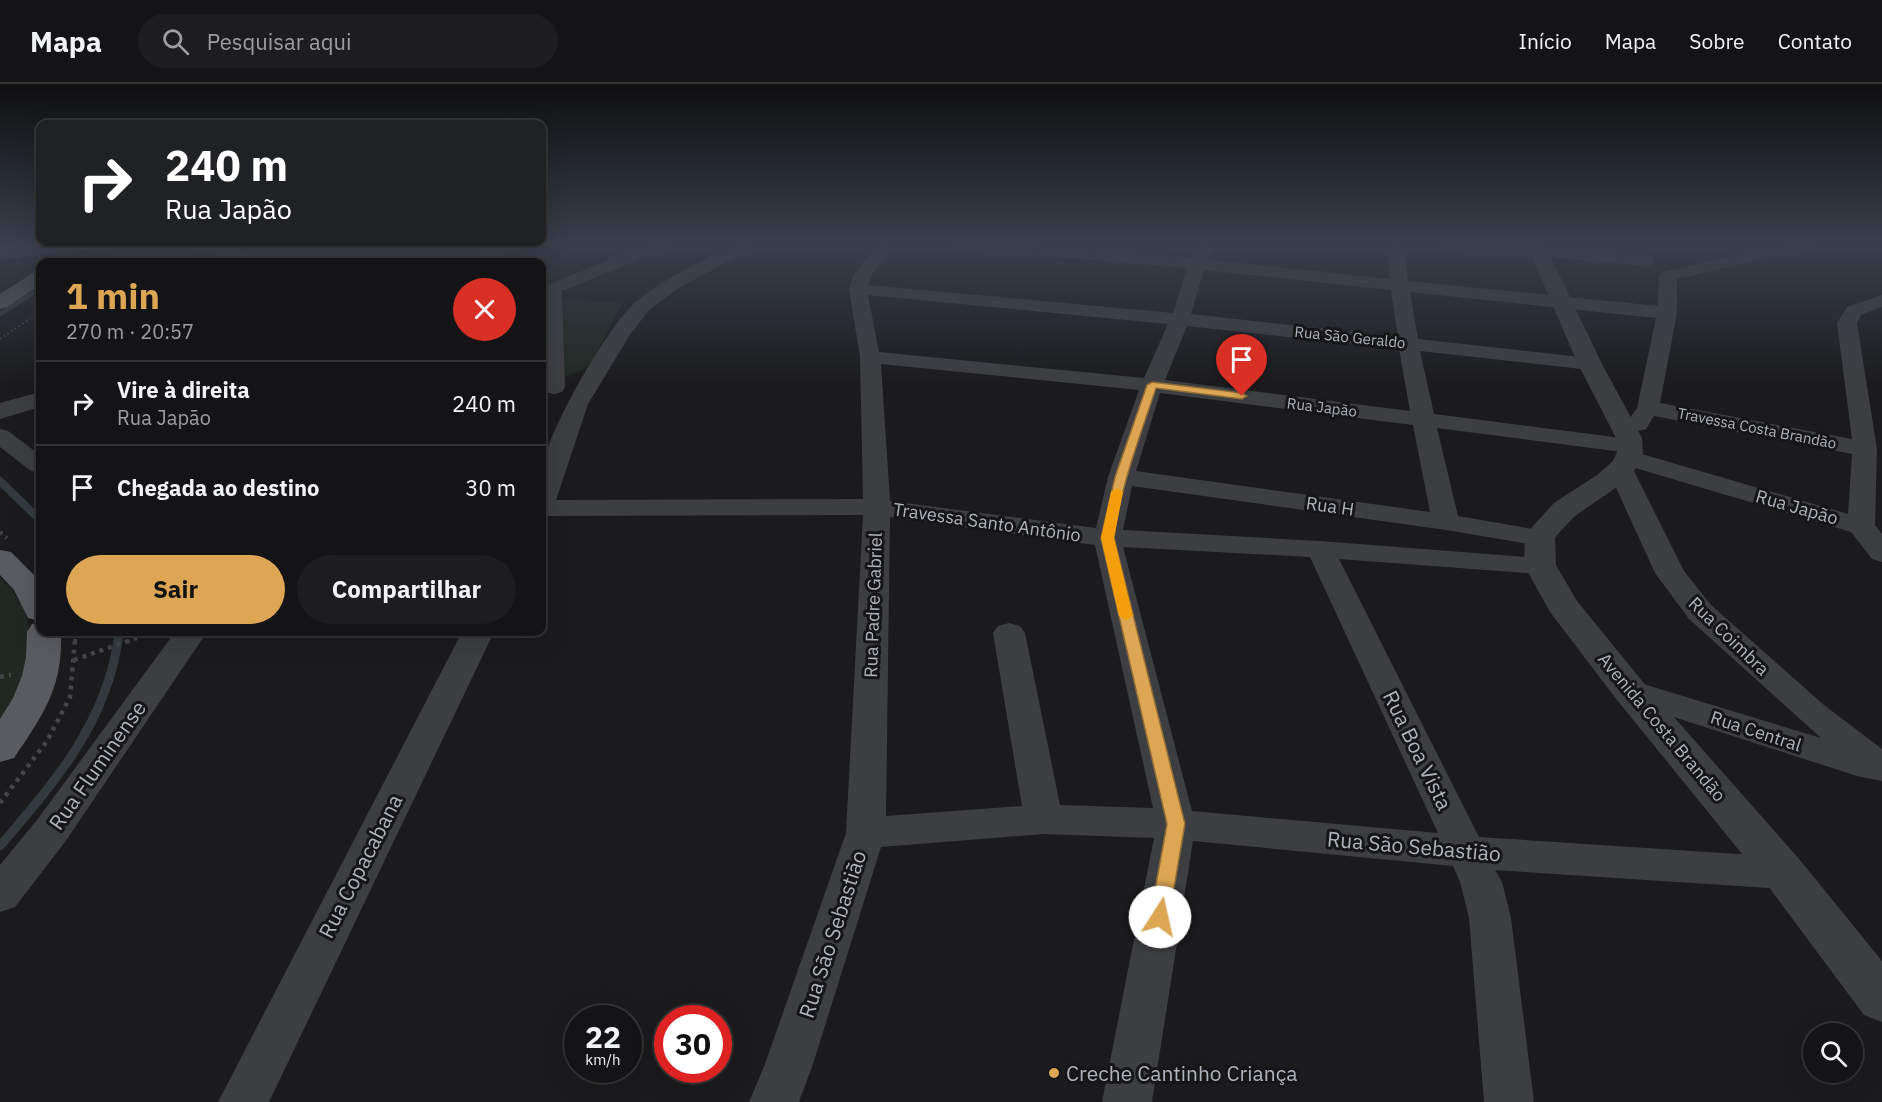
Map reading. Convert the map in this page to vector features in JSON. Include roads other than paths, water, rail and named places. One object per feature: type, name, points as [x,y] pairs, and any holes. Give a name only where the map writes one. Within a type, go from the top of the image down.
[{"type":"main road","points":[[0,303],[19,291]]},
{"type":"main road","points":[[0,559],[24,578],[36,598]]},
{"type":"main road","points":[[0,748],[16,726],[32,697],[43,666],[44,636]]},
{"type":"street","points":[[547,291],[548,384],[577,404]]},
{"type":"street","points":[[546,491],[577,404],[622,331],[644,305],[664,291]]},
{"type":"street","name":"Rua Padre Gabriel","points":[[858,291],[870,357],[877,507],[866,833]]},
{"type":"street","name":"Rua São Geraldo","points":[[874,291],[1180,319],[1590,364]]},
{"type":"street","points":[[1127,1102],[1176,824],[1107,538],[1121,477],[1152,385],[1180,319],[1189,291]]},
{"type":"street","points":[[1400,291],[1422,419],[1446,522]]},
{"type":"street","points":[[1445,291],[1667,313]]},
{"type":"street","points":[[1557,291],[1627,453]]},
{"type":"street","points":[[1540,551],[1558,515],[1593,492],[1627,453],[1648,408],[1667,313],[1668,291]]},
{"type":"street","points":[[1882,301],[1854,311],[1847,323],[1865,449],[1861,526],[1882,552]]},
{"type":"street","name":"Rua Japão","points":[[870,357],[1152,385],[1422,419],[1627,453],[1861,526]]},
{"type":"street","points":[[0,411],[36,400]]},
{"type":"street","name":"Travessa Costa Brandão","points":[[1648,408],[1865,449]]},
{"type":"street","points":[[0,436],[36,463]]},
{"type":"street","name":"Rua Coimbra","points":[[1627,453],[1670,573],[1700,612],[1812,713],[1882,769]]},
{"type":"street","name":"Rua H","points":[[1121,477],[1446,522],[1540,551]]},
{"type":"street","name":"Travessa Santo Antônio","points":[[546,508],[877,507],[1107,538],[1320,549],[1540,551]]},
{"type":"street","name":"Rua Boa Vista","points":[[1320,549],[1481,882],[1490,918],[1509,1102]]},
{"type":"street","name":"Avenida Costa Brandão","points":[[1540,551],[1562,605],[1630,691],[1784,873],[1882,999]]},
{"type":"street","points":[[1009,633],[1044,819]]},
{"type":"street","name":"Rua Fluminense","points":[[0,896],[51,831],[188,636]]},
{"type":"street","name":"Rua Copacabana","points":[[243,1102],[476,636]]},
{"type":"street","name":"Rua Central","points":[[1630,691],[1882,769]]},
{"type":"street","name":"Rua São Sebastião","points":[[774,1102],[793,1053],[866,833],[1044,819],[1176,824],[1468,852],[1784,873]]},
{"type":"waterway","points":[[0,314],[36,292]]},
{"type":"waterway","points":[[0,481],[36,516]]},
{"type":"waterway","points":[[118,642],[119,636]]},
{"type":"waterway","points":[[0,846],[57,776],[89,726],[112,670],[118,640]]},
{"type":"place","name":"Creche Cantinho Criança","points":[[1054,1073]]}]
